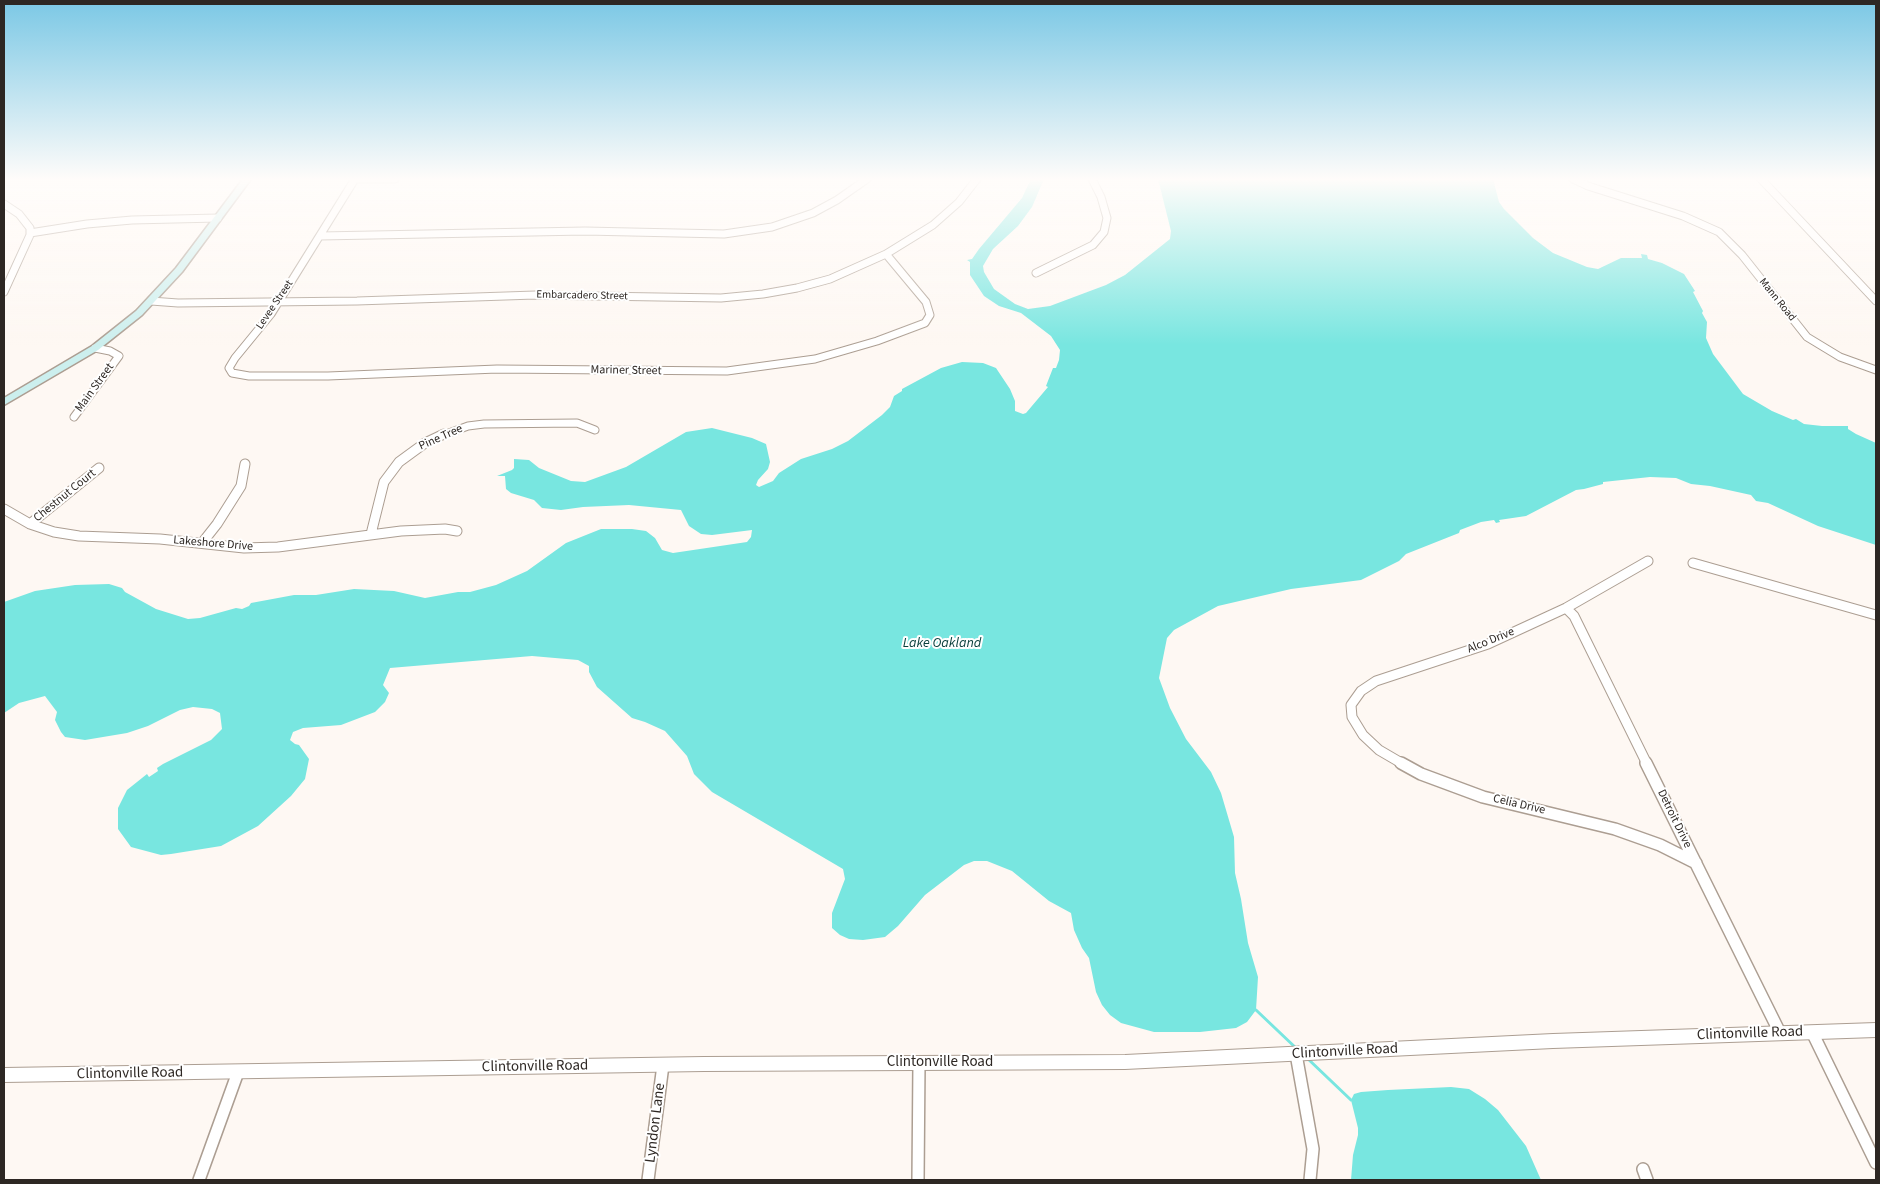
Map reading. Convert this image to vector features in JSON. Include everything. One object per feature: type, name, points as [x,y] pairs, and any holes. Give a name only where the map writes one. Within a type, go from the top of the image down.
[{"type":"main road","points":[[4,402],[95,348],[119,330],[179,270],[206,234]]},
{"type":"street","points":[[4,292],[30,234]]},
{"type":"street","points":[[320,236],[413,234]]},
{"type":"street","name":"Embarcadero Street","points":[[151,300],[178,302],[278,301],[535,295],[721,298],[763,294],[797,288],[830,279],[886,254],[918,234]]},
{"type":"street","points":[[1036,273],[1092,245],[1102,234]]},
{"type":"street","name":"Mann Road","points":[[1721,234],[1742,255],[1807,337],[1840,357],[1876,370]]},
{"type":"street","points":[[1814,234],[1876,300]]},
{"type":"street","name":"Levee Street","points":[[237,375],[229,368],[271,314],[320,236]]},
{"type":"street","name":"Mariner Street","points":[[237,375],[328,376],[497,369],[718,371],[815,359],[877,341],[912,328],[924,323],[930,315],[926,302],[886,254]]},
{"type":"street","name":"Main Street","points":[[74,416],[118,356],[110,350],[95,348]]},
{"type":"street","name":"Pine Tree","points":[[371,534],[384,482],[399,462],[425,443],[450,431],[468,426],[514,422],[578,423],[596,430]]},
{"type":"street","points":[[202,544],[241,486],[245,464]]},
{"type":"street","name":"Chestnut Court","points":[[30,524],[99,468]]},
{"type":"street","name":"Lakeshore Drive","points":[[4,509],[30,524],[54,532],[79,536],[142,538],[244,548],[278,547],[371,534],[424,529],[457,531]]},
{"type":"street","name":"Alco Drive","points":[[1355,724],[1351,705],[1361,691],[1376,681],[1488,644],[1566,608],[1648,561]]},
{"type":"street","points":[[1693,563],[1876,615]]},
{"type":"street","name":"Detroit Drive","points":[[1566,608],[1574,616],[1780,1033]]},
{"type":"street","name":"Celia Drive","points":[[1355,724],[1362,735],[1379,750],[1421,774],[1483,797],[1615,829],[1660,845],[1696,863]]},
{"type":"street","name":"Clintonville Road","points":[[4,1076],[663,1065],[1125,1062],[1553,1041],[1876,1030]]},
{"type":"street","points":[[1812,1032],[1876,1163]]},
{"type":"street","points":[[1296,1054],[1313,1149],[1310,1180]]},
{"type":"street","points":[[918,1180],[919,1063]]},
{"type":"street","name":"Lyndon Lane","points":[[648,1180],[656,1134],[663,1065]]},
{"type":"street","points":[[199,1180],[238,1072]]},
{"type":"water","name":"Lake Oakland","points":[[991,234],[1009,234],[993,249],[983,266],[984,272],[994,289],[1015,304],[1028,309],[1050,306],[1106,285],[1125,275],[1170,239],[1171,234],[1529,234],[1553,253],[1587,267],[1598,269],[1621,258],[1642,258],[1641,254],[1647,255],[1648,259],[1662,263],[1684,274],[1695,291],[1693,292],[1707,322],[1706,338],[1713,354],[1743,394],[1772,411],[1793,420],[1796,419],[1804,424],[1822,426],[1848,426],[1848,429],[1856,434],[1876,443],[1876,545],[1818,526],[1768,503],[1756,501],[1751,495],[1691,484],[1676,478],[1650,477],[1603,482],[1603,484],[1576,490],[1526,516],[1499,520],[1500,522],[1496,523],[1494,520],[1481,522],[1460,530],[1459,533],[1406,554],[1399,561],[1361,580],[1291,589],[1218,606],[1174,630],[1167,638],[1159,678],[1170,708],[1186,739],[1211,772],[1221,793],[1234,837],[1235,873],[1248,943],[1258,977],[1256,1010],[1247,1022],[1236,1028],[1200,1032],[1154,1032],[1121,1023],[1110,1015],[1102,1005],[1096,992],[1089,958],[1074,930],[1071,913],[1049,901],[1012,871],[987,861],[974,861],[964,865],[925,895],[898,926],[885,937],[863,940],[849,939],[840,935],[832,928],[832,913],[845,879],[843,869],[712,792],[694,774],[687,756],[665,731],[632,718],[597,687],[589,672],[589,666],[578,660],[532,656],[390,668],[383,685],[389,693],[385,702],[375,712],[341,725],[303,728],[293,732],[290,740],[299,745],[309,759],[305,779],[291,796],[258,826],[221,846],[161,855],[131,847],[118,829],[118,808],[127,790],[147,774],[149,777],[158,771],[157,768],[163,764],[211,740],[222,729],[220,713],[212,709],[193,707],[180,710],[148,726],[127,733],[85,740],[65,737],[55,720],[57,712],[45,696],[19,703],[4,713],[4,602],[35,591],[75,585],[109,584],[122,588],[125,592],[156,609],[188,619],[200,618],[236,608],[242,609],[251,603],[294,595],[316,595],[354,589],[394,591],[425,598],[458,592],[470,592],[496,585],[527,571],[566,543],[601,529],[646,531],[655,538],[662,550],[673,553],[747,542],[751,537],[752,530],[712,535],[701,534],[689,526],[681,510],[629,505],[561,510],[542,508],[534,500],[511,493],[506,489],[505,476],[497,476],[514,468],[514,459],[529,460],[539,468],[571,481],[585,482],[626,467],[686,432],[712,428],[752,438],[766,444],[770,462],[768,469],[758,480],[756,485],[759,487],[773,481],[779,473],[801,459],[832,449],[848,441],[882,415],[890,407],[894,396],[902,391],[902,389],[941,368],[962,362],[983,363],[996,368],[1010,389],[1015,401],[1015,411],[1023,414],[1026,413],[1048,387],[1046,386],[1053,368],[1056,368],[1060,350],[1051,336],[1021,313],[999,306],[984,296],[970,275],[970,262],[967,260],[972,259]]},
{"type":"water","points":[[1451,1087],[1469,1089],[1498,1110],[1526,1146],[1541,1180],[1351,1180],[1353,1155],[1358,1135],[1351,1100],[1354,1094],[1388,1090]]},
{"type":"waterway","points":[[1256,1010],[1297,1049]]},
{"type":"waterway","points":[[1307,1058],[1351,1100]]}]
